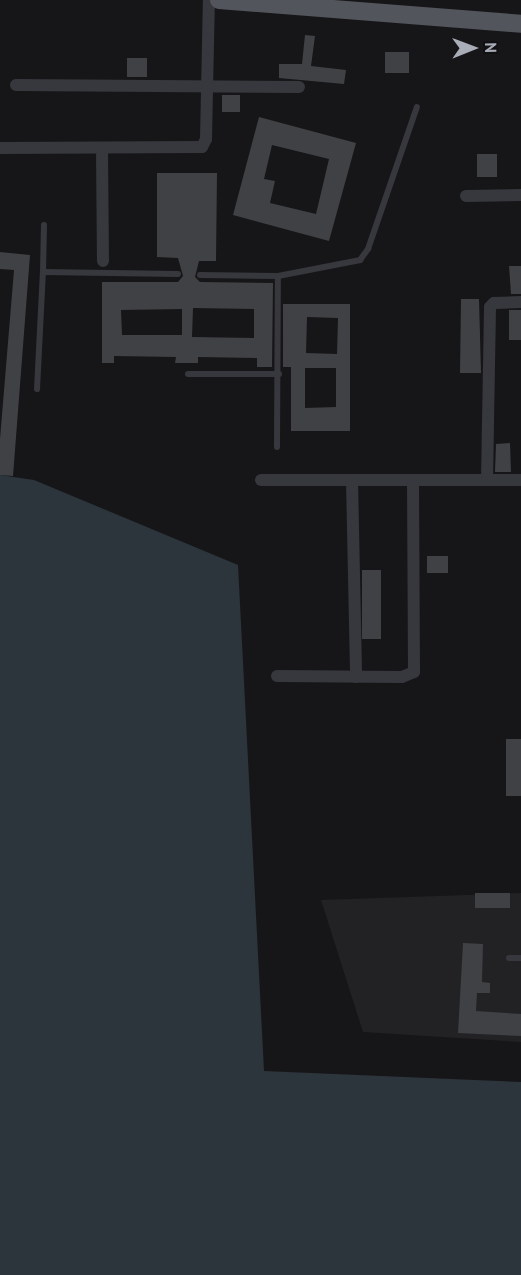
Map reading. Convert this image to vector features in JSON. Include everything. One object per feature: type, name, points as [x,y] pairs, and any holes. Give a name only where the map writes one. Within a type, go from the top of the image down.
[{"type":"main road","points":[[219,0],[521,24]]},
{"type":"street","points":[[0,148],[202,147],[206,139],[209,0]]},
{"type":"street","points":[[16,85],[207,84],[299,87]]},
{"type":"street","points":[[102,149],[103,261]]},
{"type":"street","points":[[466,196],[521,195]]},
{"type":"street","points":[[487,480],[490,307],[494,303],[521,302]]},
{"type":"street","points":[[261,480],[521,480]]},
{"type":"street","points":[[352,480],[356,677]]},
{"type":"street","points":[[277,676],[402,677],[414,672],[413,480]]},
{"type":"lane","points":[[200,274],[278,276],[352,264],[363,257],[417,107]]},
{"type":"lane","points":[[37,388],[44,225]]},
{"type":"lane","points":[[43,272],[178,274]]},
{"type":"lane","points":[[277,447],[278,276]]},
{"type":"lane","points":[[188,374],[279,374]]},
{"type":"lane","points":[[509,958],[521,958]]},
{"type":"shaded area","points":[[0,475],[34,480],[238,565],[264,1071],[521,1082],[521,1275],[0,1275]]},
{"type":"shaded area","points":[[521,893],[521,1042],[363,1032],[321,900]]},
{"type":"building","points":[[305,35],[315,36],[311,66],[346,70],[344,84],[279,78],[279,64],[302,64]]},
{"type":"building","points":[[385,52],[409,52],[409,73],[385,73]]},
{"type":"building","points":[[127,58],[147,58],[147,77],[127,77]]},
{"type":"building","points":[[222,95],[240,95],[240,112],[222,112]]},
{"type":"building","points":[[259,117],[356,143],[329,241],[233,215]],"holes":[[[272,145],[329,159],[316,214],[270,203],[275,181],[264,179]]]},
{"type":"building","points":[[477,154],[497,154],[497,177],[477,177]]},
{"type":"building","points":[[157,173],[217,173],[216,261],[199,261],[195,277],[200,282],[273,283],[272,367],[257,367],[257,358],[198,357],[198,363],[175,363],[176,357],[114,356],[114,363],[102,363],[102,282],[178,282],[183,276],[178,258],[157,257]],"holes":[[[193,308],[254,309],[254,338],[192,337]],[[182,309],[182,335],[122,335],[121,310]]]},
{"type":"building","points":[[0,252],[30,255],[13,476],[0,475],[0,439],[14,270],[0,269]]},
{"type":"building","points":[[509,266],[521,266],[521,294],[511,294]]},
{"type":"building","points":[[461,299],[479,299],[481,373],[460,373]]},
{"type":"building","points":[[283,304],[350,304],[350,431],[291,431],[291,367],[283,367]],"holes":[[[307,317],[338,318],[337,354],[306,353]],[[305,368],[336,368],[336,407],[305,408]]]},
{"type":"building","points":[[509,310],[521,310],[521,340],[509,340]]},
{"type":"building","points":[[510,443],[511,472],[495,472],[496,444]]},
{"type":"building","points":[[427,556],[448,556],[448,573],[427,573]]},
{"type":"building","points":[[362,570],[381,570],[381,639],[362,639]]},
{"type":"building","points":[[506,739],[521,739],[521,796],[506,796]]},
{"type":"building","points":[[475,893],[510,893],[510,908],[475,908]]},
{"type":"building","points":[[463,943],[483,944],[482,982],[490,983],[490,993],[477,993],[476,1011],[521,1014],[521,1036],[458,1033]]}]
